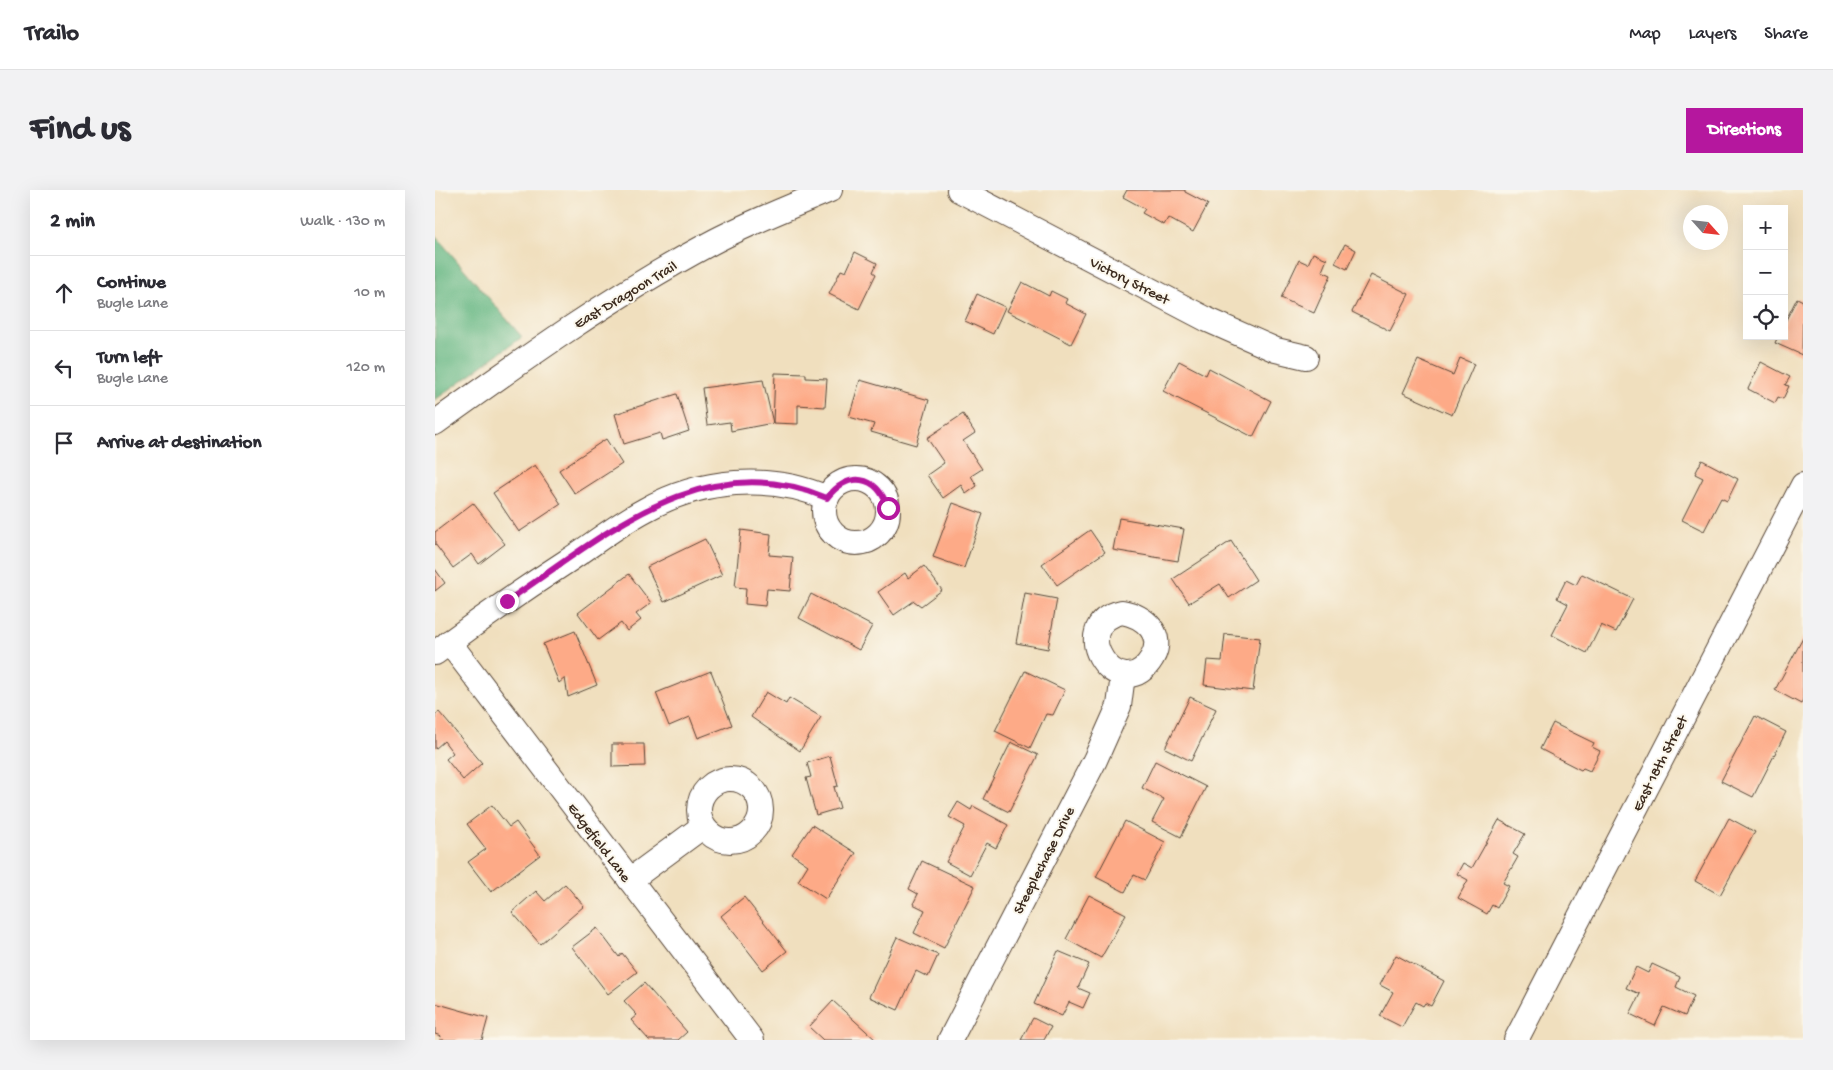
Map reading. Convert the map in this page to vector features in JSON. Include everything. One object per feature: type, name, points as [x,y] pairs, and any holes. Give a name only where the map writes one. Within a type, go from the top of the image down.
[{"type":"street","name":"East Dragoon Trail","points":[[435,423],[556,336],[618,296],[710,243],[830,190]]},
{"type":"street","name":"Victory Street","points":[[959,190],[1199,316],[1275,350],[1306,357]]},
{"type":"street","points":[[442,648],[507,601],[645,510],[675,496],[708,486],[739,482],[805,488],[827,498]]},
{"type":"street","name":"East 18th Street","points":[[1516,1040],[1803,485]]},
{"type":"street","name":"Edgefield Lane","points":[[442,648],[630,880],[753,1040]]},
{"type":"street","name":"Steeplechase Drive","points":[[950,1040],[1095,760],[1119,706],[1123,675]]},
{"type":"street","points":[[630,880],[702,827]]},
{"type":"green space","points":[[435,235],[522,337],[435,400]]},
{"type":"building","points":[[1127,190],[1185,190],[1185,192],[1208,204],[1193,232],[1168,218],[1164,225],[1142,213],[1145,209],[1123,197]]},
{"type":"building","points":[[1345,244],[1356,250],[1347,269],[1335,263]]},
{"type":"building","points":[[855,252],[877,263],[873,272],[876,274],[859,309],[829,294],[841,270],[846,272]]},
{"type":"building","points":[[1313,253],[1327,259],[1322,271],[1331,275],[1314,313],[1281,298],[1299,260],[1308,264]]},
{"type":"building","points":[[1371,275],[1409,294],[1390,331],[1352,312]]},
{"type":"building","points":[[1022,282],[1049,296],[1051,291],[1067,299],[1065,303],[1086,314],[1071,344],[1007,311]]},
{"type":"building","points":[[977,294],[1005,307],[993,334],[965,321]]},
{"type":"building","points":[[1797,298],[1803,301],[1802,355],[1775,343],[1776,340],[1788,340],[1788,316]]},
{"type":"building","points":[[1460,358],[1474,364],[1452,415],[1403,393],[1418,360],[1453,375]]},
{"type":"building","points":[[1179,361],[1206,375],[1209,368],[1271,401],[1253,437],[1163,391]]},
{"type":"building","points":[[1761,362],[1790,377],[1785,385],[1789,386],[1783,399],[1778,397],[1775,403],[1748,389]]},
{"type":"building","points":[[775,373],[806,374],[806,378],[827,379],[825,407],[798,405],[798,424],[773,423]]},
{"type":"building","points":[[763,380],[773,423],[731,431],[730,422],[707,425],[702,388]]},
{"type":"building","points":[[860,380],[929,400],[916,445],[871,432],[874,424],[849,417]]},
{"type":"building","points":[[677,394],[689,431],[662,440],[660,433],[624,444],[615,414]]},
{"type":"building","points":[[963,414],[975,433],[963,441],[982,469],[971,476],[977,486],[966,494],[961,485],[943,498],[927,475],[944,463],[927,438]]},
{"type":"building","points":[[606,439],[622,464],[575,494],[559,470]]},
{"type":"building","points":[[1702,460],[1738,479],[1727,501],[1721,498],[1704,531],[1682,520],[1703,478],[1695,474]]},
{"type":"building","points":[[535,465],[561,504],[519,532],[493,493]]},
{"type":"building","points":[[473,503],[505,544],[479,564],[472,554],[453,568],[435,544],[435,532]]},
{"type":"building","points":[[953,503],[983,514],[964,568],[933,557]]},
{"type":"building","points":[[1119,518],[1184,529],[1178,561],[1113,550]]},
{"type":"building","points":[[741,530],[771,534],[769,555],[793,557],[790,591],[767,589],[765,606],[745,604],[746,588],[735,587]]},
{"type":"building","points":[[1090,530],[1105,552],[1057,585],[1042,564]]},
{"type":"building","points":[[705,539],[722,575],[664,602],[647,567]]},
{"type":"building","points":[[1231,541],[1256,580],[1229,598],[1220,584],[1189,603],[1173,579]]},
{"type":"building","points":[[924,566],[942,590],[921,606],[914,601],[894,615],[878,592],[905,573],[908,578]]},
{"type":"building","points":[[435,569],[445,583],[435,591]]},
{"type":"building","points":[[629,574],[651,603],[636,614],[641,620],[627,631],[621,623],[598,640],[578,613]]},
{"type":"building","points":[[1582,574],[1633,599],[1616,632],[1601,625],[1587,653],[1552,635],[1568,604],[1557,598],[1566,580],[1576,585]]},
{"type":"building","points":[[1025,593],[1057,599],[1048,649],[1016,643]]},
{"type":"building","points":[[811,594],[872,626],[859,650],[799,618]]},
{"type":"building","points":[[575,631],[597,685],[568,697],[565,678],[559,683],[543,644]]},
{"type":"building","points":[[1225,634],[1260,638],[1253,691],[1204,685],[1207,660],[1222,661]]},
{"type":"building","points":[[1803,638],[1803,699],[1801,704],[1775,690]]},
{"type":"building","points":[[711,671],[732,725],[698,738],[690,717],[669,726],[656,693]]},
{"type":"building","points":[[1025,671],[1065,690],[1053,715],[1046,714],[1030,748],[995,731]]},
{"type":"building","points":[[766,692],[786,704],[789,698],[821,717],[800,751],[751,717]]},
{"type":"building","points":[[1190,697],[1216,709],[1191,761],[1165,748]]},
{"type":"building","points":[[439,712],[482,763],[463,780],[446,759],[453,753],[444,741],[435,749],[435,715]]},
{"type":"building","points":[[1755,716],[1786,732],[1753,797],[1721,781]]},
{"type":"building","points":[[1553,723],[1594,743],[1592,747],[1600,751],[1590,771],[1583,768],[1581,770],[1540,749]]},
{"type":"building","points":[[1011,742],[1038,755],[1009,812],[983,799]]},
{"type":"building","points":[[612,744],[644,744],[645,766],[612,767]]},
{"type":"building","points":[[830,756],[838,786],[834,787],[840,808],[816,815],[806,778],[811,777],[807,763]]},
{"type":"building","points":[[1155,761],[1206,787],[1181,837],[1152,822],[1164,799],[1142,788]]},
{"type":"building","points":[[958,802],[971,810],[973,806],[1008,825],[996,848],[987,843],[970,875],[946,862],[965,826],[949,817]]},
{"type":"building","points":[[492,805],[509,827],[516,822],[540,855],[491,892],[468,862],[486,849],[467,824]]},
{"type":"building","points":[[1729,818],[1755,832],[1720,895],[1695,881]]},
{"type":"building","points":[[1499,820],[1525,834],[1513,854],[1518,857],[1503,883],[1509,886],[1497,908],[1492,905],[1487,914],[1458,898],[1468,880],[1457,874],[1463,863],[1472,868]]},
{"type":"building","points":[[1125,821],[1165,842],[1145,880],[1134,875],[1125,892],[1096,877]]},
{"type":"building","points":[[812,825],[856,853],[826,899],[798,881],[808,865],[792,854]]},
{"type":"building","points":[[922,861],[975,886],[944,948],[914,933],[925,910],[913,904],[918,894],[909,889]]},
{"type":"building","points":[[565,884],[584,906],[540,944],[512,912],[536,891],[545,901]]},
{"type":"building","points":[[1089,895],[1126,914],[1101,958],[1066,939]]},
{"type":"building","points":[[744,897],[787,951],[763,970],[721,916]]},
{"type":"building","points":[[597,928],[619,957],[622,953],[637,972],[608,994],[572,947]]},
{"type":"building","points":[[897,937],[938,955],[928,977],[916,971],[898,1010],[869,997]]},
{"type":"building","points":[[1058,951],[1089,964],[1078,988],[1090,993],[1083,1008],[1069,1002],[1062,1016],[1034,1004]]},
{"type":"building","points":[[1396,955],[1444,981],[1431,1006],[1425,1003],[1423,1006],[1416,1002],[1402,1027],[1380,1016],[1393,992],[1380,985]]},
{"type":"building","points":[[1652,964],[1680,977],[1676,987],[1694,996],[1685,1016],[1664,1007],[1655,1026],[1630,1014],[1640,994],[1626,988],[1636,967],[1648,973]]},
{"type":"building","points":[[644,983],[687,1032],[678,1040],[649,1040],[631,1020],[637,1015],[624,1001]]},
{"type":"building","points":[[833,1001],[876,1040],[823,1040],[809,1027]]},
{"type":"building","points":[[435,1003],[488,1018],[482,1040],[440,1040],[441,1036],[435,1034]]},
{"type":"building","points":[[1033,1018],[1051,1027],[1044,1040],[1021,1040]]},
{"type":"route","points":[[507,601],[645,510],[675,496],[708,486],[739,482],[768,483],[805,488],[827,498],[840,484],[852,480],[865,480],[876,486],[884,496],[888,508]]}]
